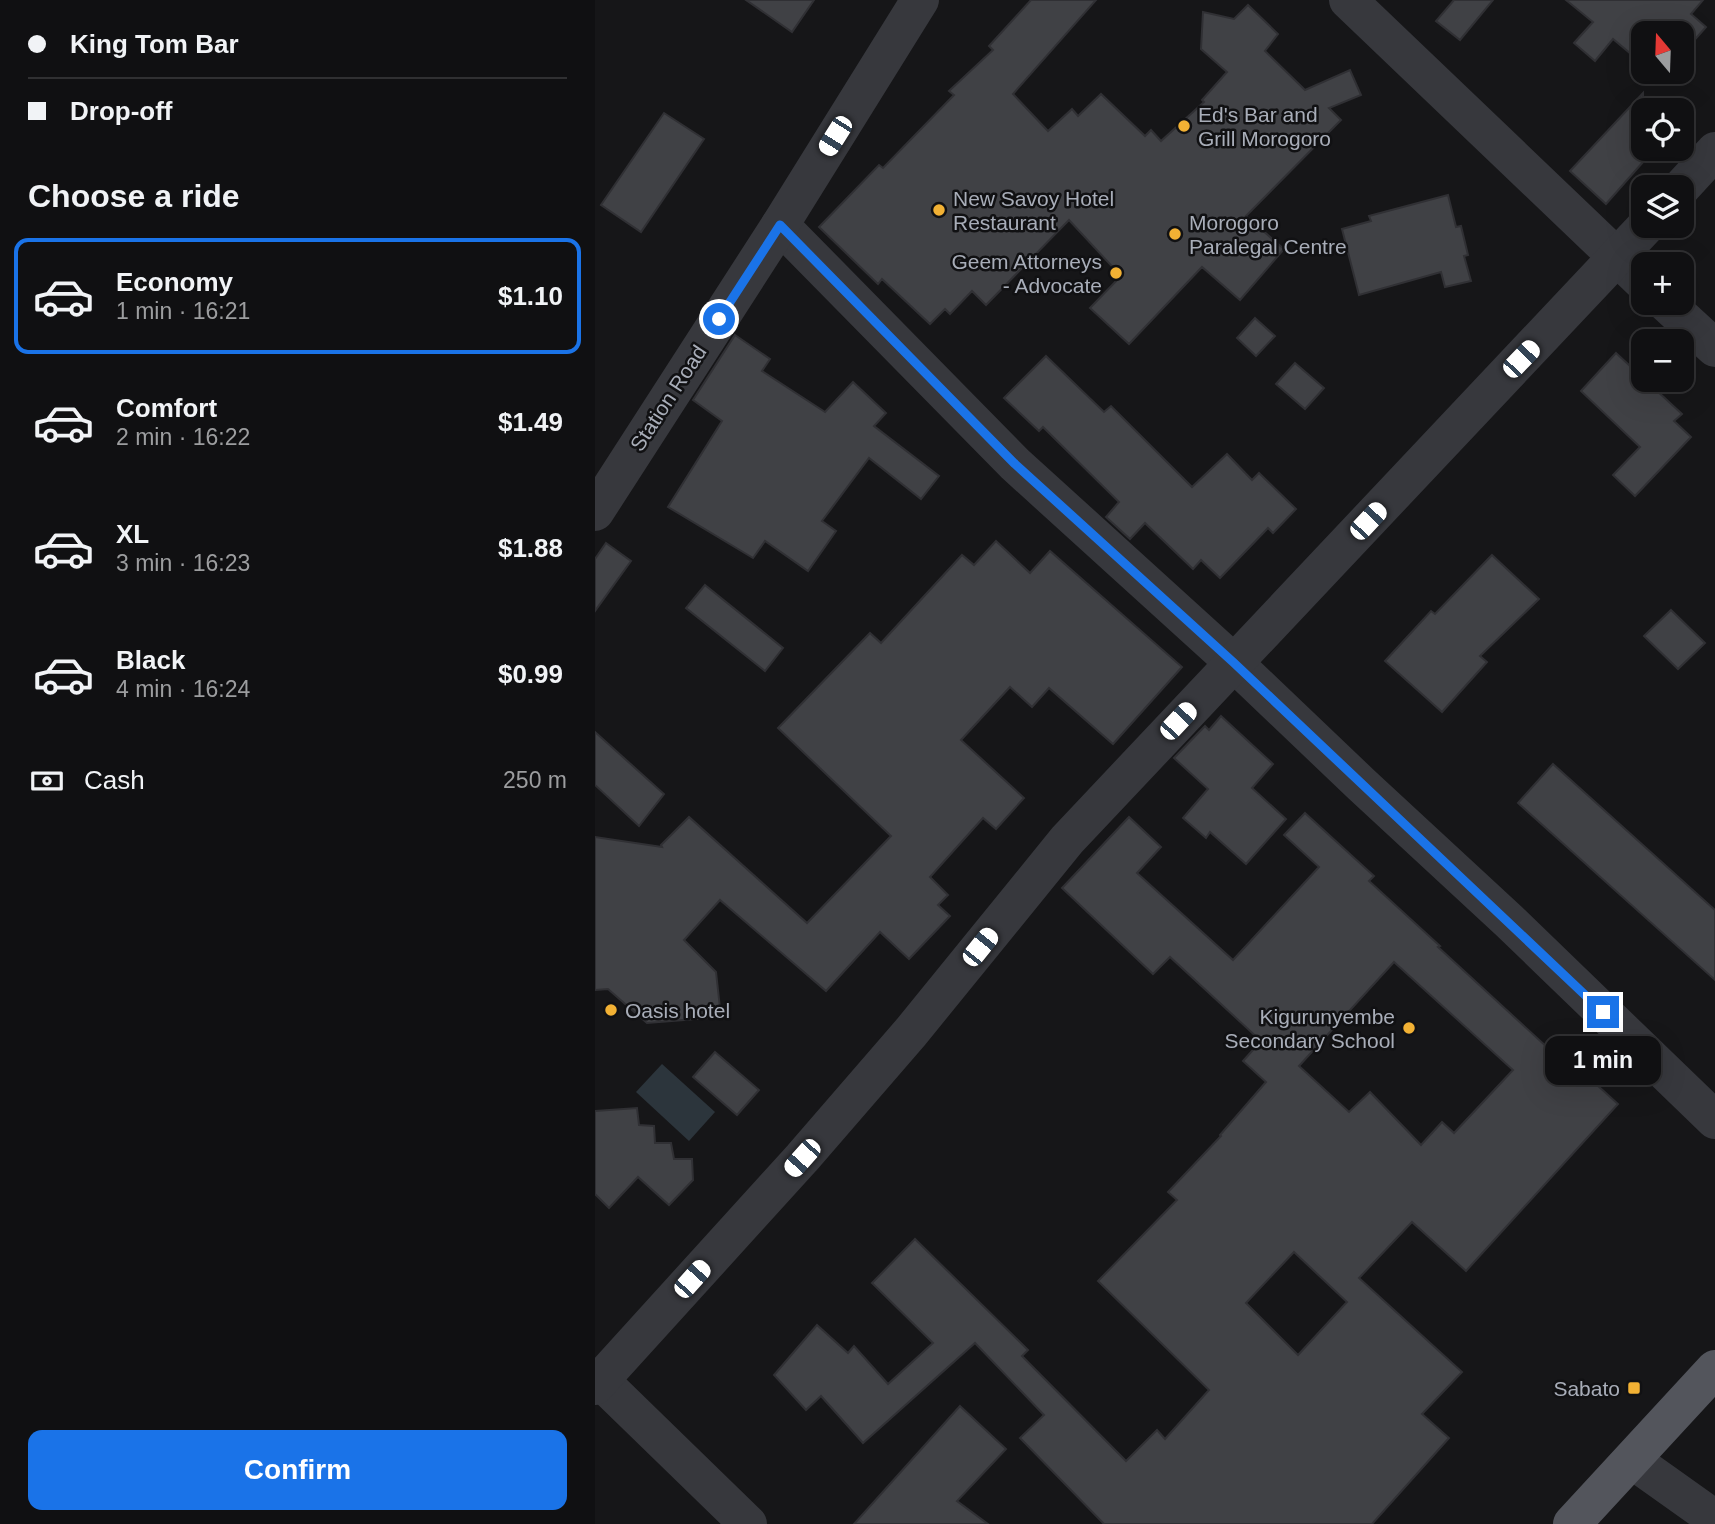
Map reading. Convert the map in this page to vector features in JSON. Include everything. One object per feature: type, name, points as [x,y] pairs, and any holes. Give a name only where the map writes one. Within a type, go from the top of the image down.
[{"type":"main road","points":[[1572,1524],[1715,1369]]},
{"type":"street","name":"Station Road","points":[[595,512],[780,225],[920,0]]},
{"type":"street","points":[[1348,0],[1630,270]]},
{"type":"street","points":[[1693,175],[1715,151]]},
{"type":"street","points":[[780,225],[1015,464],[1233,662],[1509,921],[1715,1121]]},
{"type":"street","points":[[748,1524],[598,1383],[802,1158],[911,1032],[1066,841],[1233,662],[1630,270],[1642,238]]},
{"type":"street","points":[[1679,315],[1715,348]]},
{"type":"street","points":[[1632,1460],[1715,1519]]},
{"type":"shaded area","points":[[662,1064],[715,1112],[689,1141],[636,1092]]},
{"type":"building","points":[[746,0],[814,0],[792,32]]},
{"type":"building","points":[[1031,0],[1096,0],[1013,94],[1048,131],[1072,109],[1078,116],[1101,94],[1145,136],[1151,130],[1161,141],[1204,102],[1202,100],[1227,72],[1201,49],[1203,12],[1234,19],[1248,5],[1278,34],[1265,51],[1305,90],[1350,70],[1361,95],[1329,108],[1341,120],[1246,216],[1284,249],[1240,300],[1202,267],[1129,344],[1090,308],[1121,276],[1069,220],[986,305],[972,291],[950,314],[945,309],[930,324],[882,279],[878,284],[819,227],[879,165],[883,168],[954,95],[949,91],[993,50],[989,46]]},
{"type":"building","points":[[1454,0],[1493,0],[1460,40],[1436,21]]},
{"type":"building","points":[[1566,0],[1703,0],[1691,14],[1706,27],[1694,40],[1694,21],[1631,21],[1631,54],[1613,39],[1595,61],[1574,43],[1593,22]]},
{"type":"building","points":[[1631,106],[1631,161],[1643,162],[1606,204],[1570,171]]},
{"type":"building","points":[[664,113],[704,139],[641,232],[601,205]]},
{"type":"building","points":[[1448,195],[1456,227],[1461,226],[1468,255],[1464,256],[1471,281],[1445,287],[1441,272],[1359,295],[1342,229],[1371,221],[1369,216]]},
{"type":"building","points":[[1255,318],[1275,336],[1256,356],[1237,338]]},
{"type":"building","points":[[735,335],[770,359],[762,371],[825,412],[853,382],[886,413],[874,426],[939,476],[921,499],[869,458],[822,521],[836,531],[808,571],[765,541],[753,558],[668,507],[722,421],[693,400]]},
{"type":"building","points":[[1616,353],[1631,367],[1631,392],[1658,392],[1682,414],[1674,421],[1691,437],[1635,496],[1613,475],[1640,447],[1581,391]]},
{"type":"building","points":[[1046,356],[1104,412],[1111,406],[1192,487],[1227,454],[1252,480],[1259,473],[1296,509],[1273,533],[1268,528],[1220,578],[1201,560],[1193,569],[1145,523],[1130,539],[1106,517],[1119,502],[1043,427],[1039,431],[1004,398]]},
{"type":"building","points":[[1295,363],[1324,388],[1305,409],[1276,384]]},
{"type":"building","points":[[996,541],[1030,573],[1050,551],[1182,667],[1113,744],[1049,688],[1032,707],[1010,687],[961,740],[1024,798],[996,829],[983,818],[930,877],[948,895],[938,905],[950,916],[909,959],[880,932],[826,991],[720,900],[684,940],[716,972],[721,1017],[647,1023],[608,989],[595,990],[595,837],[662,847],[689,817],[807,923],[891,836],[778,728],[870,633],[881,643],[962,555],[974,565]]},
{"type":"building","points":[[606,543],[631,561],[595,611],[595,559]]},
{"type":"building","points":[[1492,555],[1539,599],[1480,656],[1487,662],[1442,712],[1385,661],[1431,611],[1435,614]]},
{"type":"building","points":[[705,585],[783,648],[765,671],[686,608]]},
{"type":"building","points":[[1671,610],[1705,643],[1678,669],[1644,636]]},
{"type":"building","points":[[1221,716],[1273,764],[1252,788],[1286,819],[1246,864],[1210,832],[1206,838],[1183,818],[1208,789],[1174,758],[1205,726],[1209,730]]},
{"type":"building","points":[[595,732],[664,794],[639,826],[595,785]]},
{"type":"building","points":[[1553,764],[1715,910],[1715,980],[1518,803]]},
{"type":"building","points":[[1305,813],[1374,876],[1369,881],[1440,946],[1438,947],[1561,1060],[1565,1056],[1618,1104],[1466,1271],[1412,1222],[1359,1278],[1462,1372],[1422,1414],[1449,1438],[1372,1524],[1104,1524],[1020,1438],[1044,1415],[975,1343],[863,1443],[821,1396],[806,1410],[774,1375],[817,1325],[848,1353],[854,1346],[888,1384],[933,1343],[872,1283],[915,1239],[1028,1350],[1022,1356],[1126,1461],[1157,1430],[1165,1439],[1209,1390],[1098,1281],[1177,1200],[1168,1192],[1221,1136],[1266,1082],[1243,1061],[1261,1041],[1170,957],[1153,974],[1062,888],[1129,817],[1161,847],[1137,873],[1233,960],[1319,867],[1284,835]],"holes":[[[1394,962],[1513,1070],[1454,1133],[1442,1122],[1421,1145],[1370,1092],[1349,1112],[1299,1066]],[[1294,1252],[1347,1302],[1298,1355],[1246,1303]]]},
{"type":"building","points":[[715,1052],[759,1090],[737,1115],[693,1077]]},
{"type":"building","points":[[637,1108],[639,1125],[654,1126],[655,1143],[671,1143],[674,1159],[692,1159],[693,1180],[669,1205],[638,1177],[609,1208],[595,1194],[595,1111]]},
{"type":"building","points":[[960,1406],[1006,1449],[957,1501],[988,1524],[854,1524]]},
{"type":"place","name":"Ed's Bar and Grill Morogoro","points":[[1184,126]]},
{"type":"place","name":"New Savoy Hotel Restaurant","points":[[939,210]]},
{"type":"place","name":"Morogoro Paralegal Centre","points":[[1175,234]]},
{"type":"place","name":"Geem Attorneys - Advocate","points":[[1116,273]]},
{"type":"place","name":"Oasis hotel","points":[[611,1010]]},
{"type":"place","name":"Kigurunyembe Secondary School","points":[[1409,1028]]},
{"type":"place","name":"Sabato","points":[[1634,1388]]},
{"type":"route","points":[[719,319],[780,225],[1015,464],[1233,662],[1603,1012]]}]
